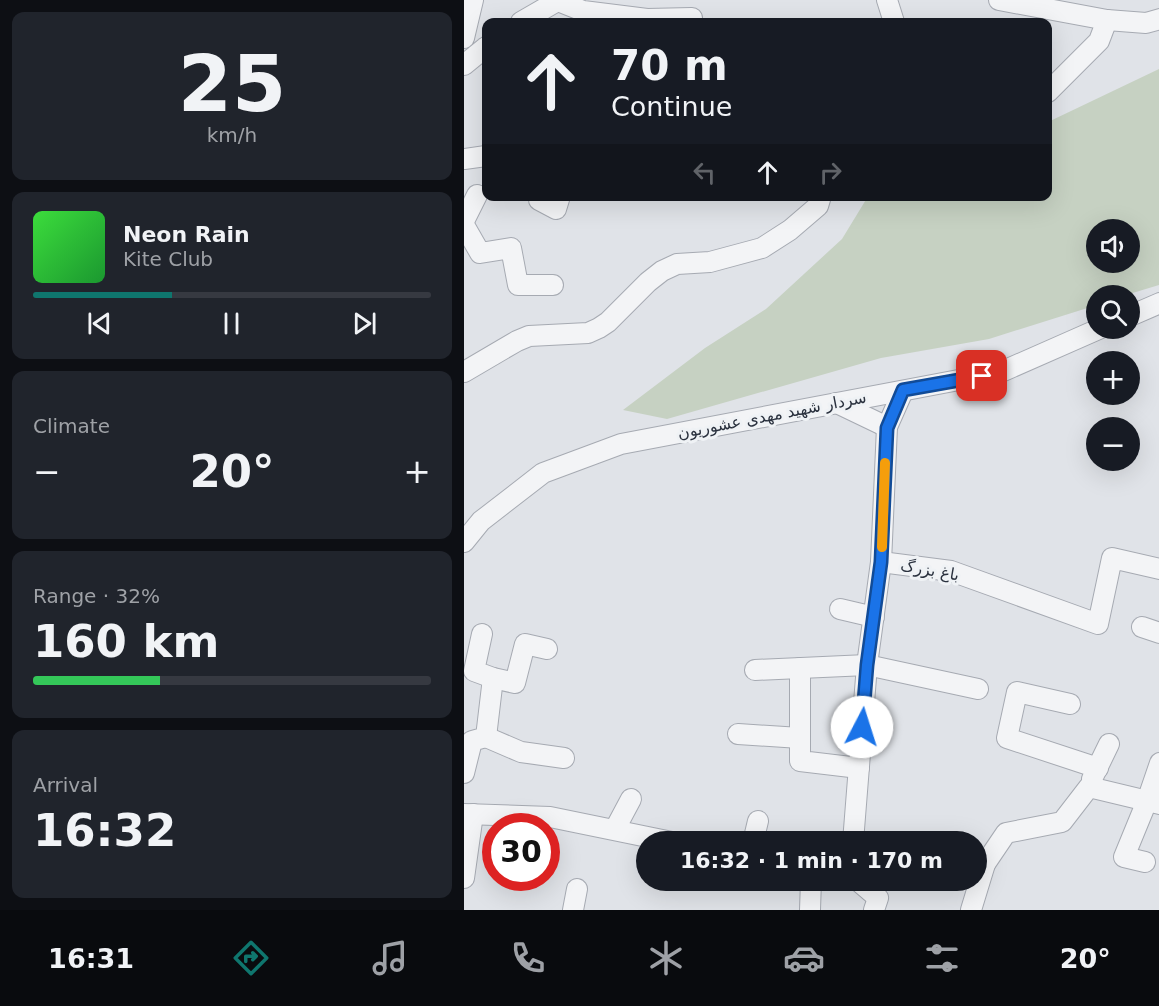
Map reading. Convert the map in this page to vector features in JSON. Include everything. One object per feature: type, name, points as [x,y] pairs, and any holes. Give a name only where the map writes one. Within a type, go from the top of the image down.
[{"type":"street","points":[[464,38],[473,0]]},
{"type":"street","points":[[528,18],[559,0],[598,18]]},
{"type":"street","points":[[887,0],[893,18]]},
{"type":"street","points":[[1000,0],[1022,2],[1107,20],[1146,23],[1160,19]]},
{"type":"street","points":[[1052,88],[1099,41],[1107,20]]},
{"type":"street","points":[[464,65],[478,47]]},
{"type":"street","points":[[464,159],[482,157]]},
{"type":"street","points":[[477,195],[464,223],[480,253],[511,248],[518,285],[553,285]]},
{"type":"street","points":[[541,201],[556,209],[558,201]]},
{"type":"street","points":[[464,372],[529,336],[588,333],[599,328],[662,271],[677,264],[710,262],[762,248],[790,230],[818,206],[820,201]]},
{"type":"street","points":[[1140,312],[1160,303]]},
{"type":"street","name":"سردار شهید مهدی عشوریون","points":[[464,542],[480,521],[543,473],[621,444],[1001,372],[1086,335]]},
{"type":"street","points":[[881,562],[887,428],[903,390]]},
{"type":"street","points":[[838,403],[887,428]]},
{"type":"street","name":"باغ بزرگ","points":[[854,831],[867,665],[881,562],[951,571],[1098,624],[1112,558],[1160,569]]},
{"type":"street","points":[[840,609],[874,617]]},
{"type":"street","points":[[482,634],[474,671],[493,678],[515,683],[525,644],[547,649]]},
{"type":"street","points":[[755,670],[867,665],[978,689]]},
{"type":"street","points":[[800,668],[800,762],[859,768]]},
{"type":"street","points":[[486,737],[493,678]]},
{"type":"street","points":[[1070,704],[1017,692],[1007,738],[1098,768]]},
{"type":"street","points":[[738,734],[800,738]]},
{"type":"street","points":[[464,773],[472,741],[486,737],[521,752],[564,758]]},
{"type":"street","points":[[987,856],[1006,833],[1062,822],[1089,787],[1109,744]]},
{"type":"street","points":[[1145,862],[1124,857],[1153,802],[1160,763]]},
{"type":"street","points":[[1089,787],[1153,802]]},
{"type":"street","points":[[615,829],[631,799]]},
{"type":"street","points":[[464,878],[468,814],[550,817],[636,834]]},
{"type":"street","points":[[756,831],[758,821]]},
{"type":"street","points":[[573,910],[577,889]]},
{"type":"street","points":[[810,910],[811,891]]},
{"type":"street","points":[[870,891],[878,898],[874,910]]},
{"type":"street","points":[[971,910],[975,891]]},
{"type":"green space","points":[[1159,69],[1159,285],[1140,291],[1140,285],[1086,285],[1086,308],[989,339],[881,358],[667,419],[623,410],[705,348],[766,309],[842,239],[865,201],[1052,201],[1052,120]]},
{"type":"slow traffic","points":[[882,547],[885,463]]},
{"type":"route","points":[[862,727],[867,665],[881,562],[887,428],[903,390],[982,376]]}]
